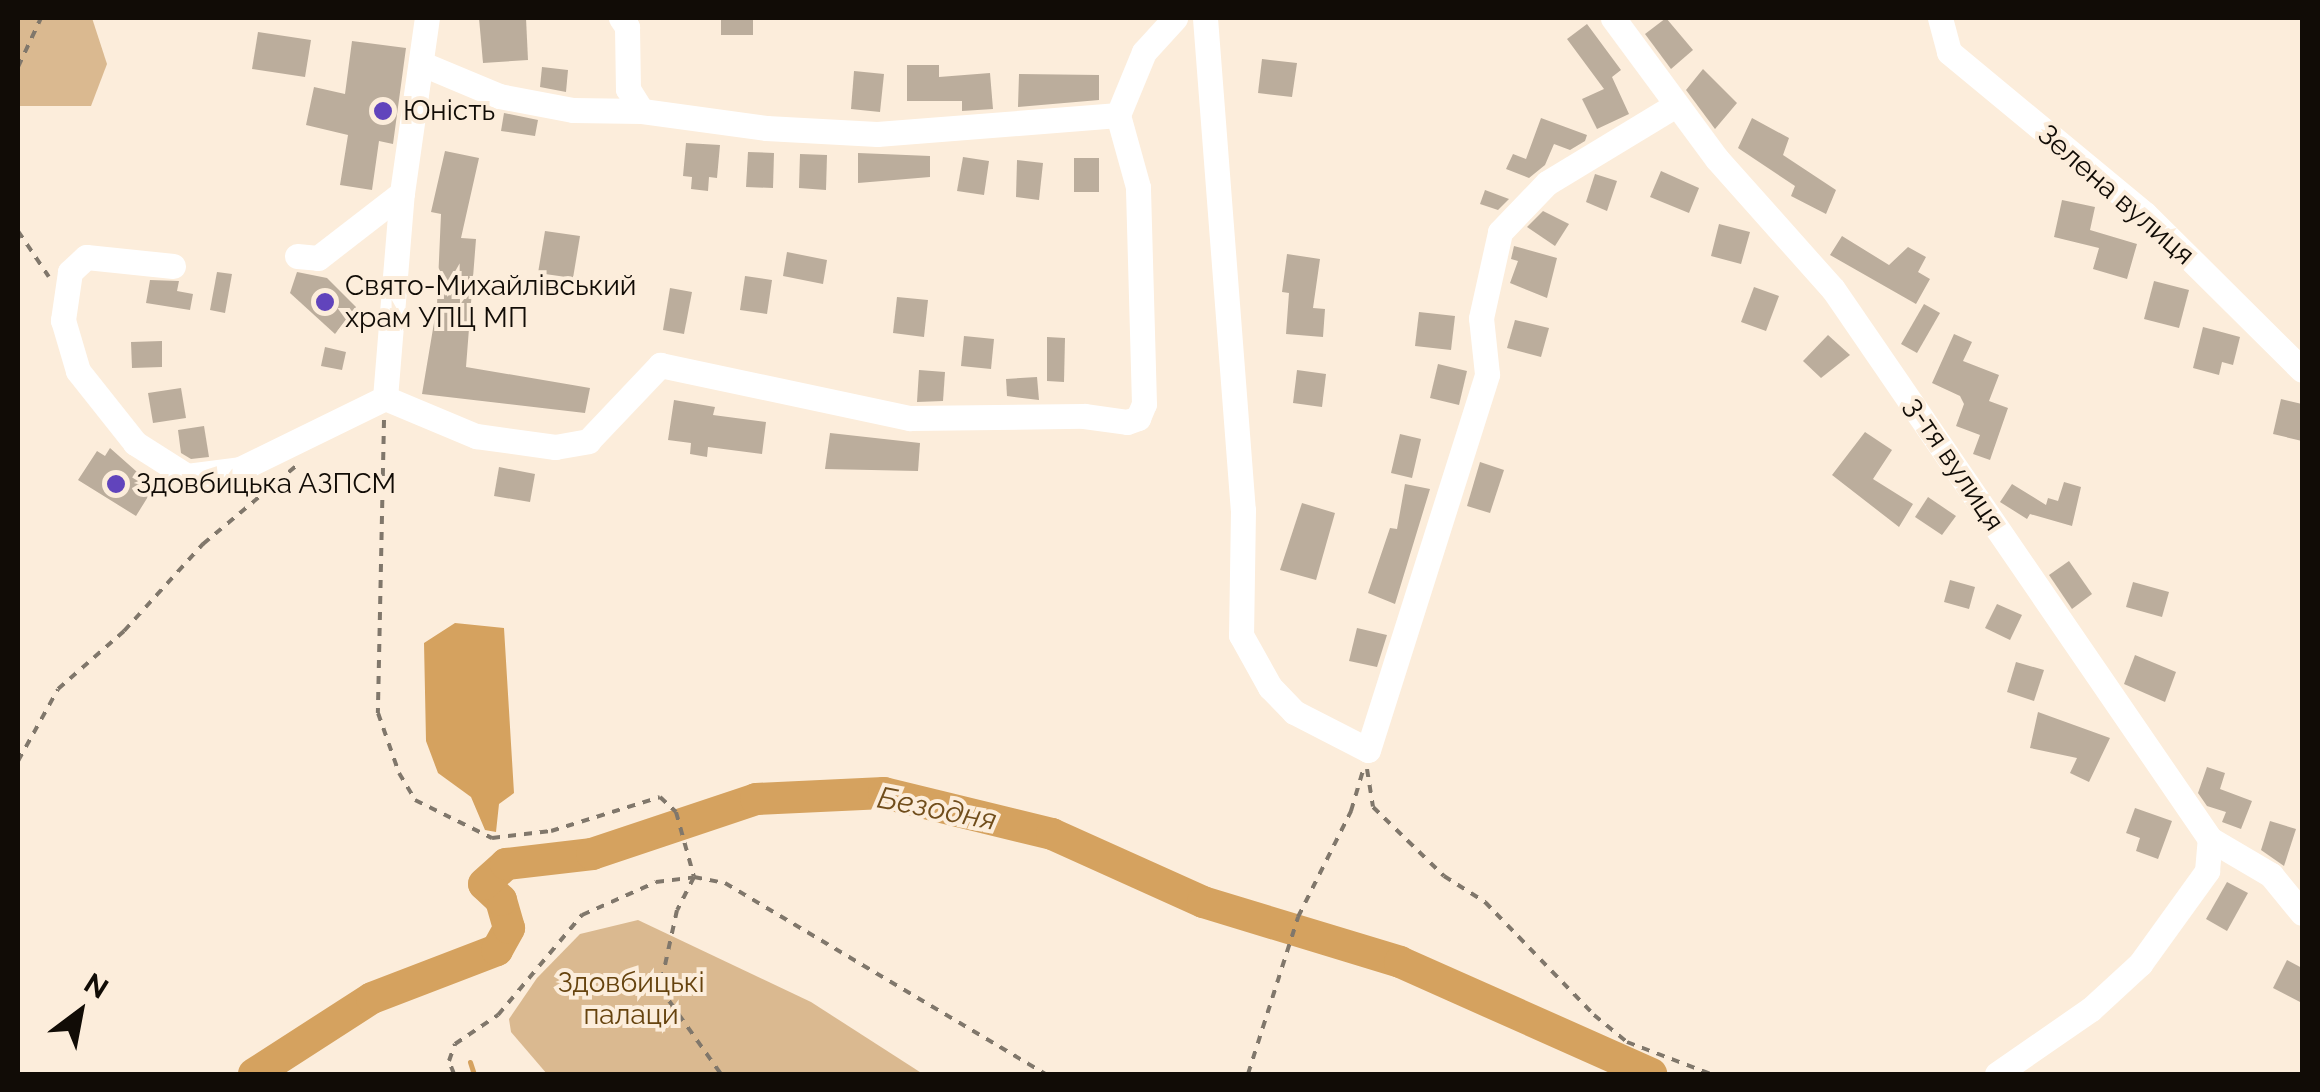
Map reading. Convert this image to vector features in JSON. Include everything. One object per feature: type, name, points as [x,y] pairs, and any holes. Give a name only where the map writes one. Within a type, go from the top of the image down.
[{"type":"street","points":[[384,398],[402,193],[425,65],[427,18]]},
{"type":"street","points":[[620,18],[627,27],[628,89],[642,111]]},
{"type":"street","points":[[173,266],[86,257],[70,272],[63,320],[78,371],[135,443],[187,476],[210,478],[240,468],[384,398],[476,436],[555,447],[588,440],[660,365],[745,388],[910,418],[1084,416],[1127,422],[1138,418],[1144,404],[1138,187],[1118,115],[1144,52],[1175,18]]},
{"type":"street","points":[[1205,18],[1243,510],[1241,635],[1270,687],[1294,712],[1367,755],[1487,374],[1481,318],[1500,232],[1547,183],[1676,105]]},
{"type":"street","name":"3-тя вулиця","points":[[1613,18],[1676,105],[1833,289],[2210,839],[2271,875],[2302,913]]},
{"type":"street","name":"Зелена вулиця","points":[[1940,18],[1950,52],[2145,214],[2302,370]]},
{"type":"street","points":[[425,65],[499,96],[573,110],[642,111],[876,134],[1118,115]]},
{"type":"street","points":[[297,256],[318,258],[402,193]]},
{"type":"street","points":[[1997,1074],[2092,1009],[2140,964],[2208,871],[2210,839]]},
{"type":"path","points":[[18,68],[41,18]]},
{"type":"path","points":[[18,231],[66,302]]},
{"type":"path","points":[[384,398],[378,713],[386,744],[415,800],[492,838],[551,831],[660,797],[676,812],[694,877],[677,910],[660,988],[674,1014],[721,1074]]},
{"type":"path","points":[[18,761],[58,689],[124,631],[203,544],[298,465]]},
{"type":"path","points":[[1248,1074],[1298,917],[1351,810],[1367,755]]},
{"type":"path","points":[[1367,755],[1373,807],[1444,876],[1484,902],[1594,1015],[1627,1042],[1710,1074]]},
{"type":"path","points":[[454,1074],[449,1061],[456,1044],[498,1016],[582,915],[656,882],[694,877],[725,883],[1045,1074]]},
{"type":"green space","points":[[18,18],[92,18],[107,64],[91,106],[18,106]]},
{"type":"green space","name":"Здовбицькі палаци","points":[[638,920],[811,1002],[923,1074],[547,1074],[511,1032],[509,1019],[537,978],[580,934]]},
{"type":"shaded area","points":[[455,623],[504,628],[514,793],[499,804],[496,832],[485,830],[471,797],[438,773],[426,741],[424,643]]},
{"type":"building","points":[[479,18],[526,18],[528,60],[483,63]]},
{"type":"building","points":[[721,18],[753,18],[753,35],[721,35]]},
{"type":"building","points":[[1666,18],[1693,50],[1671,69],[1645,34]]},
{"type":"building","points":[[1587,24],[1621,70],[1612,77],[1629,114],[1597,129],[1582,99],[1604,89],[1567,39]]},
{"type":"building","points":[[258,32],[311,40],[305,77],[252,69]]},
{"type":"building","points":[[352,41],[406,48],[393,144],[379,141],[372,190],[340,185],[348,135],[306,125],[314,87],[345,94]]},
{"type":"building","points":[[1262,59],[1297,63],[1292,97],[1258,93]]},
{"type":"building","points":[[907,65],[939,65],[939,77],[990,73],[993,109],[962,111],[962,101],[907,101]]},
{"type":"building","points":[[542,67],[568,70],[566,92],[540,87]]},
{"type":"building","points":[[1703,69],[1737,103],[1715,129],[1686,90]]},
{"type":"building","points":[[854,71],[884,74],[880,112],[851,109]]},
{"type":"building","points":[[1019,74],[1099,75],[1099,100],[1018,107]]},
{"type":"building","points":[[504,113],[538,120],[535,136],[501,131]]},
{"type":"building","points":[[1541,118],[1587,135],[1585,141],[1570,150],[1554,144],[1545,165],[1529,178],[1506,169],[1513,154],[1526,159]]},
{"type":"building","points":[[1752,118],[1789,138],[1783,155],[1836,190],[1826,214],[1791,196],[1795,186],[1738,148]]},
{"type":"building","points":[[686,143],[720,145],[717,178],[709,177],[708,191],[691,189],[692,177],[683,176]]},
{"type":"building","points":[[445,151],[479,158],[461,238],[476,239],[466,367],[590,388],[585,413],[422,394],[437,305],[441,214],[431,212]]},
{"type":"building","points":[[748,152],[774,153],[773,188],[746,187]]},
{"type":"building","points":[[858,153],[930,156],[930,177],[858,183]]},
{"type":"building","points":[[800,154],[827,155],[826,190],[799,188]]},
{"type":"building","points":[[963,157],[989,161],[984,195],[957,191]]},
{"type":"building","points":[[1074,158],[1099,158],[1099,192],[1074,192]]},
{"type":"building","points":[[1017,160],[1043,163],[1039,200],[1016,197]]},
{"type":"building","points":[[1661,171],[1699,188],[1689,213],[1650,197]]},
{"type":"building","points":[[1595,174],[1617,181],[1607,211],[1586,202]]},
{"type":"building","points":[[1485,190],[1509,199],[1498,210],[1480,204]]},
{"type":"building","points":[[2062,200],[2095,207],[2090,230],[2137,244],[2127,279],[2093,269],[2099,248],[2054,237]]},
{"type":"building","points":[[1543,211],[1569,224],[1555,246],[1527,227]]},
{"type":"building","points":[[1719,224],[1750,232],[1741,264],[1711,256]]},
{"type":"building","points":[[545,231],[580,236],[573,278],[538,273]]},
{"type":"building","points":[[1842,236],[1889,265],[1908,247],[1926,257],[1918,272],[1930,279],[1916,304],[1830,255]]},
{"type":"building","points":[[1514,246],[1557,258],[1547,298],[1510,283],[1518,261],[1511,259]]},
{"type":"building","points":[[787,252],[827,260],[823,284],[783,276]]},
{"type":"building","points":[[1287,254],[1320,259],[1313,308],[1325,309],[1323,337],[1286,334],[1289,293],[1282,292]]},
{"type":"building","points":[[217,272],[232,274],[225,313],[210,310]]},
{"type":"building","name":"Свято-Михайлівський храм УПЦ МП","points":[[297,272],[327,278],[356,307],[335,334],[290,293]]},
{"type":"building","points":[[745,276],[772,280],[767,314],[740,310]]},
{"type":"building","points":[[150,280],[179,281],[177,291],[193,294],[190,310],[146,303]]},
{"type":"building","points":[[2154,281],[2189,290],[2179,328],[2144,319]]},
{"type":"building","points":[[1754,287],[1779,296],[1766,331],[1741,322]]},
{"type":"building","points":[[670,288],[692,292],[684,334],[663,330]]},
{"type":"building","points":[[897,297],[928,300],[924,337],[893,333]]},
{"type":"building","points":[[1924,304],[1940,313],[1917,353],[1901,344]]},
{"type":"building","points":[[1419,312],[1455,316],[1451,350],[1415,346]]},
{"type":"building","points":[[1515,320],[1549,328],[1541,357],[1507,348]]},
{"type":"building","points":[[2203,327],[2240,337],[2233,365],[2222,362],[2219,375],[2193,368]]},
{"type":"building","points":[[1954,334],[1972,342],[1963,361],[1999,375],[1989,401],[2008,408],[1990,460],[1973,454],[1980,435],[1956,426],[1964,404],[1960,396],[1932,383]]},
{"type":"building","points":[[1828,335],[1850,355],[1821,378],[1803,361]]},
{"type":"building","points":[[964,336],[994,339],[991,369],[961,366]]},
{"type":"building","points":[[1047,337],[1065,338],[1064,382],[1047,381]]},
{"type":"building","points":[[162,341],[162,367],[132,368],[131,342]]},
{"type":"building","points":[[325,347],[346,352],[342,370],[321,366]]},
{"type":"building","points":[[1438,364],[1467,371],[1459,405],[1430,398]]},
{"type":"building","points":[[919,370],[945,372],[943,401],[917,402]]},
{"type":"building","points":[[1297,370],[1326,374],[1322,407],[1293,403]]},
{"type":"building","points":[[1037,377],[1039,400],[1007,396],[1006,379]]},
{"type":"building","points":[[181,388],[186,418],[153,423],[148,393]]},
{"type":"building","points":[[2281,399],[2302,404],[2302,441],[2273,434]]},
{"type":"building","points":[[674,400],[715,407],[713,415],[766,422],[762,454],[708,447],[707,457],[690,454],[691,443],[668,440]]},
{"type":"building","points":[[204,426],[209,457],[191,459],[181,453],[178,430]]},
{"type":"building","points":[[1865,432],[1892,450],[1873,479],[1913,504],[1899,527],[1832,475]]},
{"type":"building","points":[[830,433],[920,443],[918,471],[825,469]]},
{"type":"building","points":[[1400,434],[1421,439],[1412,478],[1391,473]]},
{"type":"building","name":"Здовбицька АЗПСМ","points":[[110,448],[154,487],[136,516],[78,480],[97,451],[105,456]]},
{"type":"building","points":[[1480,462],[1504,470],[1490,513],[1467,506]]},
{"type":"building","points":[[499,467],[535,474],[530,502],[494,496]]},
{"type":"building","points":[[2064,482],[2081,487],[2072,526],[2030,514],[2027,519],[2000,502],[2012,484],[2046,505],[2048,498],[2058,501]]},
{"type":"building","points":[[1405,484],[1430,489],[1395,604],[1368,593],[1390,528],[1397,529]]},
{"type":"building","points":[[1928,497],[1956,516],[1942,535],[1915,517]]},
{"type":"building","points":[[1302,503],[1335,513],[1316,580],[1280,570]]},
{"type":"building","points":[[2069,561],[2092,594],[2072,609],[2049,575]]},
{"type":"building","points":[[1950,580],[1975,587],[1969,609],[1944,602]]},
{"type":"building","points":[[2133,582],[2169,592],[2162,617],[2126,607]]},
{"type":"building","points":[[1997,604],[2022,615],[2010,640],[1985,628]]},
{"type":"building","points":[[1357,628],[1387,635],[1377,667],[1349,661]]},
{"type":"building","points":[[2135,655],[2176,672],[2165,702],[2124,684]]},
{"type":"building","points":[[2016,662],[2044,670],[2034,701],[2007,692]]},
{"type":"building","points":[[2038,712],[2110,738],[2089,782],[2070,773],[2077,758],[2030,748]]},
{"type":"building","points":[[2207,767],[2225,773],[2220,789],[2252,801],[2241,829],[2222,822],[2226,812],[2207,806],[2198,793]]},
{"type":"building","points":[[2135,808],[2172,821],[2158,859],[2136,851],[2140,838],[2126,833]]},
{"type":"building","points":[[2270,821],[2296,829],[2284,866],[2261,850]]},
{"type":"building","points":[[2227,882],[2248,893],[2227,931],[2206,919]]},
{"type":"building","points":[[2287,960],[2302,968],[2302,1003],[2273,988]]},
{"type":"waterway","name":"Безодня","points":[[254,1074],[372,998],[497,950],[509,928],[501,900],[484,884],[506,864],[592,854],[756,799],[884,793],[1052,834],[1203,902],[1400,962],[1651,1074]]},
{"type":"waterway","points":[[470,1062],[474,1074]]},
{"type":"place","name":"Юність","points":[[383,111]]},
{"type":"place","name":"Свято-Михайлівський храм УПЦ МП","points":[[325,302]]},
{"type":"place","name":"Здовбицька АЗПСМ","points":[[116,484]]}]
